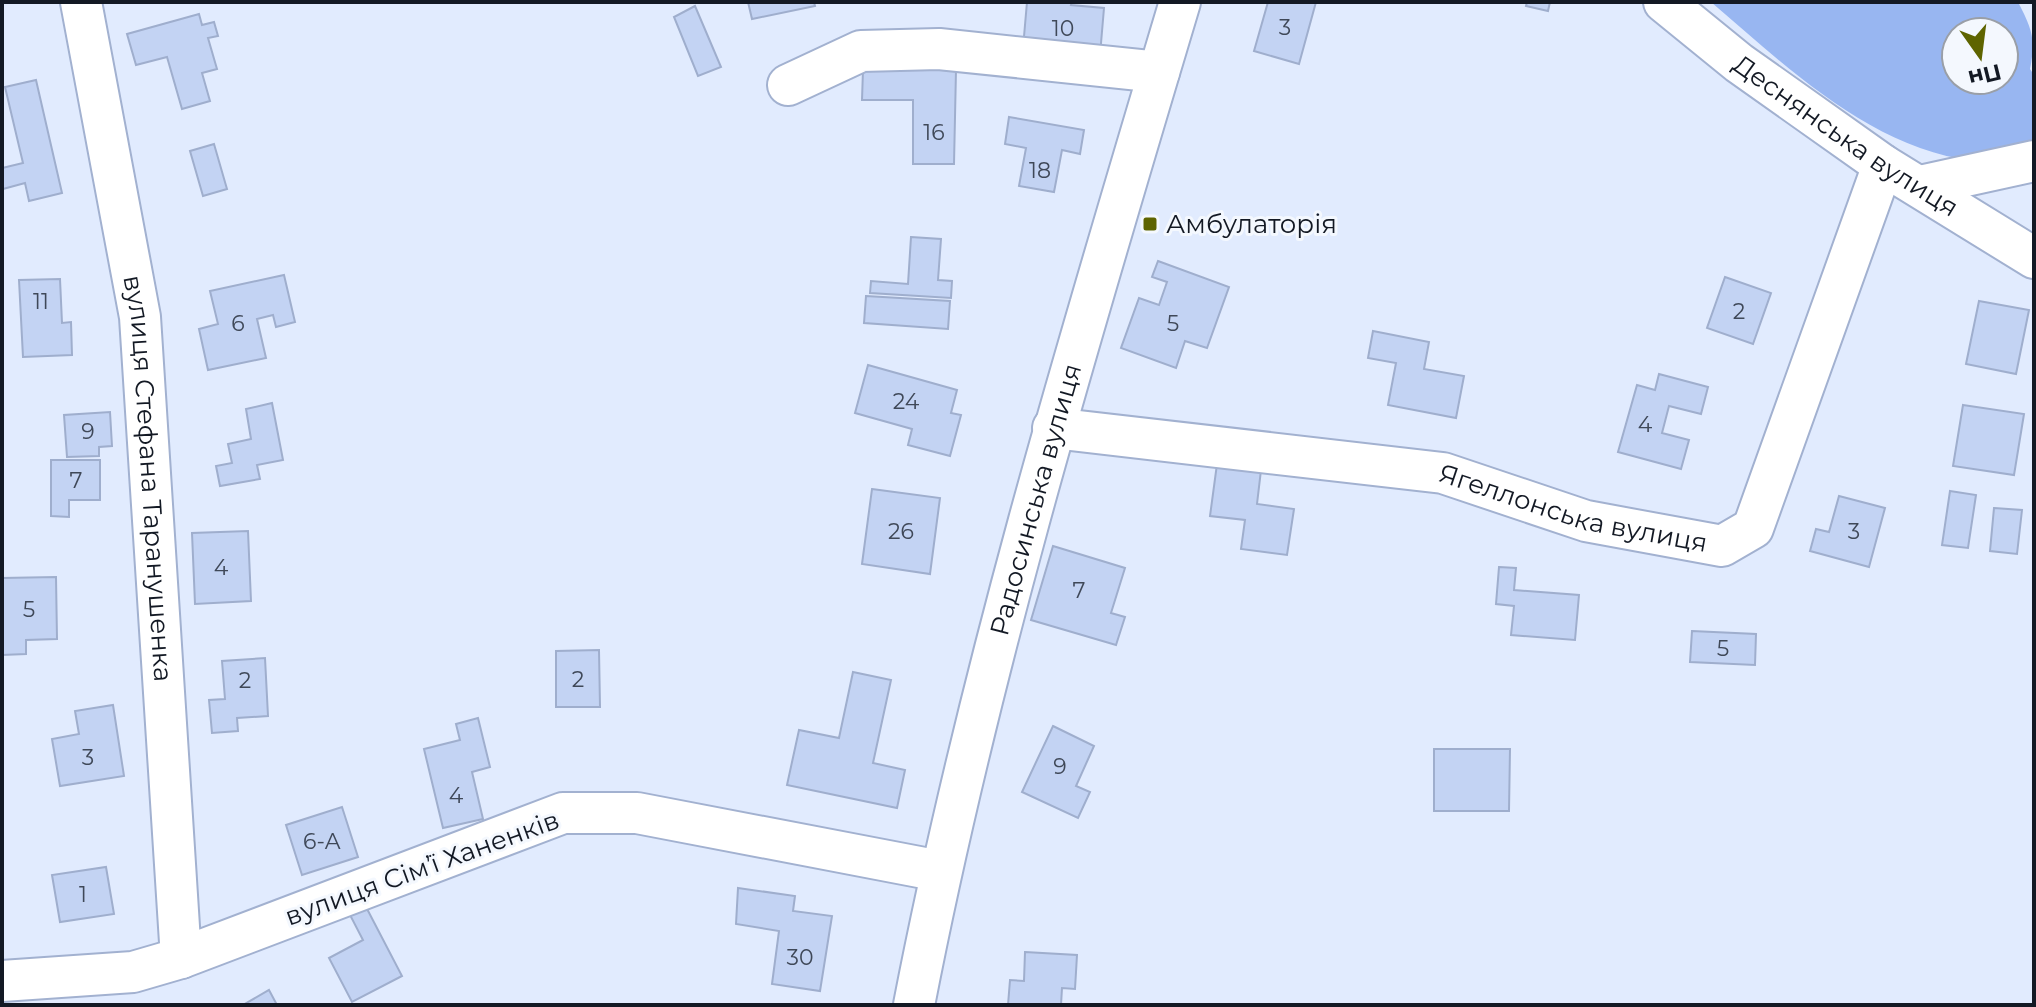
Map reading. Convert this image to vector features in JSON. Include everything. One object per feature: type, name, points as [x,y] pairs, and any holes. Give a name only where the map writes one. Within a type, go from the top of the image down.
[{"type":"street","name":"вулиця Стефана Таранушенка","points":[[81,2],[140,317],[181,958]]},
{"type":"street","name":"Радосинська вулиця","points":[[914,1005],[940,871],[1053,428],[1180,2]]},
{"type":"street","name":"Деснянська вулиця","points":[[1664,2],[1739,63],[1883,165],[2034,258]]},
{"type":"street","points":[[788,85],[861,51],[939,49],[1159,72]]},
{"type":"street","points":[[1920,186],[2034,161]]},
{"type":"street","name":"Ягеллонська вулиця","points":[[1053,428],[1443,473],[1586,521],[1722,546],[1753,528],[1883,165]]},
{"type":"street","name":"вулиця Сімʼї Ханенків","points":[[2,981],[133,972],[181,958],[563,813],[637,813],[940,871]]},
{"type":"shaded area","points":[[1711,2],[2018,2],[2030,27],[2033,42],[2030,69],[2034,75],[2034,151],[1981,161],[1936,153],[1900,140],[1865,122],[1800,77]]},
{"type":"building","points":[[748,2],[814,2],[815,6],[752,19]]},
{"type":"building","points":[[1027,2],[1072,2],[1071,5],[1104,8],[1100,55],[1023,48]]},
{"type":"building","points":[[1268,2],[1316,2],[1299,64],[1254,51]]},
{"type":"building","points":[[1527,2],[1550,2],[1548,11],[1526,6]]},
{"type":"building","points":[[695,6],[721,67],[698,76],[674,17]]},
{"type":"building","points":[[199,14],[202,25],[214,22],[218,36],[208,38],[217,69],[202,73],[210,101],[182,109],[167,57],[136,65],[127,34]]},
{"type":"building","points":[[863,70],[956,70],[954,164],[913,164],[913,100],[862,100]]},
{"type":"building","points":[[36,80],[62,193],[29,201],[25,183],[3,189],[2,186],[2,168],[23,163],[5,87]]},
{"type":"building","points":[[1009,117],[1084,130],[1080,154],[1062,150],[1054,192],[1019,186],[1026,148],[1005,144]]},
{"type":"building","points":[[214,144],[227,189],[203,196],[190,151]]},
{"type":"building","points":[[911,237],[941,239],[938,280],[952,281],[951,298],[870,293],[871,281],[908,284]]},
{"type":"building","points":[[1158,261],[1229,287],[1207,348],[1185,341],[1176,368],[1121,348],[1139,298],[1159,305],[1167,282],[1152,277]]},
{"type":"building","points":[[284,275],[295,322],[276,327],[273,315],[257,319],[266,358],[208,370],[199,329],[218,324],[210,291]]},
{"type":"building","points":[[1725,277],[1771,293],[1753,344],[1707,328]]},
{"type":"building","points":[[60,279],[62,323],[71,322],[72,355],[23,357],[19,280]]},
{"type":"building","points":[[866,296],[950,301],[948,329],[864,323]]},
{"type":"building","points":[[1979,301],[2029,310],[2016,374],[1966,364]]},
{"type":"building","points":[[1373,331],[1429,342],[1424,369],[1464,376],[1456,418],[1388,405],[1396,363],[1368,358]]},
{"type":"building","points":[[868,365],[957,390],[951,413],[961,415],[950,456],[908,445],[912,429],[855,413]]},
{"type":"building","points":[[1659,374],[1708,387],[1701,414],[1669,406],[1662,433],[1689,440],[1681,469],[1618,452],[1637,385],[1655,390]]},
{"type":"building","points":[[272,403],[283,460],[257,465],[260,479],[220,486],[216,466],[232,463],[228,444],[251,439],[246,409]]},
{"type":"building","points":[[1963,405],[2024,414],[2014,475],[1953,466]]},
{"type":"building","points":[[110,412],[112,446],[99,447],[99,456],[67,457],[64,415]]},
{"type":"building","points":[[51,460],[100,460],[100,500],[69,500],[69,517],[51,516]]},
{"type":"building","points":[[1217,464],[1261,470],[1257,504],[1294,509],[1287,555],[1241,549],[1245,520],[1210,516]]},
{"type":"building","points":[[872,489],[940,498],[930,574],[862,564]]},
{"type":"building","points":[[1950,491],[1976,495],[1968,548],[1942,545]]},
{"type":"building","points":[[1839,496],[1885,508],[1869,567],[1810,551],[1816,529],[1829,532]]},
{"type":"building","points":[[1994,508],[2022,510],[2017,554],[1990,551]]},
{"type":"building","points":[[248,531],[251,601],[195,604],[192,533]]},
{"type":"building","points":[[1053,546],[1125,568],[1111,613],[1125,617],[1116,645],[1031,620]]},
{"type":"building","points":[[1499,567],[1516,568],[1514,590],[1579,595],[1575,640],[1511,635],[1514,606],[1496,604]]},
{"type":"building","points":[[56,577],[57,639],[26,640],[26,654],[2,655],[2,578]]},
{"type":"building","points":[[1692,631],[1756,634],[1755,665],[1690,662]]},
{"type":"building","points":[[599,650],[600,707],[556,707],[556,651]]},
{"type":"building","points":[[265,658],[268,716],[237,718],[238,731],[212,733],[209,700],[225,699],[222,661]]},
{"type":"building","points":[[853,672],[891,680],[873,763],[905,770],[897,808],[787,785],[799,730],[839,738]]},
{"type":"building","points":[[113,705],[124,776],[60,786],[52,739],[79,734],[75,711]]},
{"type":"building","points":[[478,718],[490,767],[472,772],[483,819],[443,828],[424,749],[460,740],[456,724]]},
{"type":"building","points":[[1053,726],[1094,746],[1076,786],[1090,792],[1078,818],[1022,792]]},
{"type":"building","points":[[1434,749],[1510,749],[1509,811],[1434,811]]},
{"type":"building","points":[[342,807],[358,857],[302,875],[286,825]]},
{"type":"building","points":[[106,867],[114,914],[60,922],[52,875]]},
{"type":"building","points":[[738,888],[795,896],[793,911],[832,916],[820,991],[772,984],[779,931],[736,924]]},
{"type":"building","points":[[365,905],[402,976],[352,1002],[329,958],[363,940],[349,913]]},
{"type":"building","points":[[1025,952],[1077,955],[1075,989],[1062,988],[1061,1005],[1008,1005],[1010,980],[1024,981]]},
{"type":"building","points":[[269,990],[277,1005],[243,1005]]},
{"type":"place","name":"Амбулаторія","points":[[1150,224]]}]
